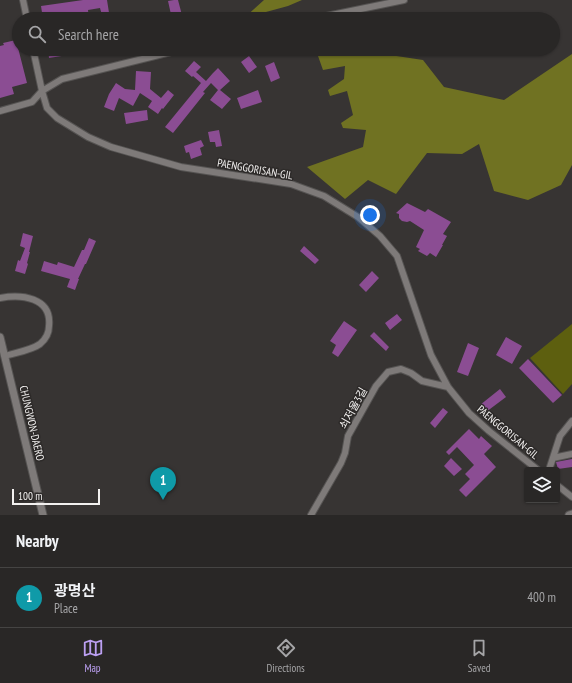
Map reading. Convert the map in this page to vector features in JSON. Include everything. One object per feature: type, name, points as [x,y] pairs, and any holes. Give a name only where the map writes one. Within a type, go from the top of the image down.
[{"type":"street","points":[[23,0],[26,12]]},
{"type":"street","points":[[346,12],[404,0]]},
{"type":"street","name":"PAENGGORISAN-GIL","points":[[34,56],[42,91],[48,108],[57,118],[88,137],[111,147],[181,167],[291,184],[324,196],[358,217],[380,236],[397,256],[431,355],[448,387],[469,413],[534,467]]},
{"type":"street","points":[[0,111],[32,102],[42,91],[62,79],[155,56]]},
{"type":"street","points":[[1,297],[29,297],[39,302],[46,308],[50,319],[48,333],[40,344],[23,352],[5,356]]},
{"type":"street","name":"CHUNGWON-DAERO","points":[[0,337],[43,515]]},
{"type":"street","name":"쇠저울3길","points":[[311,515],[341,463],[345,454],[348,436],[376,386],[388,372],[401,369],[422,381],[448,387]]},
{"type":"street","points":[[551,467],[560,436],[572,421]]},
{"type":"street","points":[[553,458],[572,454]]},
{"type":"street","points":[[560,487],[572,497]]},
{"type":"shaded area","points":[[264,0],[302,0],[288,6],[266,12],[251,12]]},
{"type":"shaded area","points":[[572,54],[572,165],[561,185],[528,200],[494,191],[479,144],[462,154],[427,153],[396,194],[368,180],[345,199],[307,167],[363,147],[366,130],[343,128],[341,123],[353,115],[347,91],[330,96],[328,90],[344,79],[345,66],[323,70],[318,56],[396,56],[423,60],[444,87],[504,100]]},
{"type":"shaded area","points":[[572,324],[572,384],[563,394],[530,358]]},
{"type":"building","points":[[83,0],[107,0],[109,12],[101,12],[100,8],[88,10],[88,12],[42,12],[41,6]]},
{"type":"building","points":[[178,0],[181,12],[170,12],[168,1]]},
{"type":"building","points":[[12,41],[12,56],[20,56],[27,83],[12,87],[14,94],[0,98],[0,46],[4,45],[3,43]]},
{"type":"building","points":[[49,56],[62,56],[49,58]]},
{"type":"building","points":[[249,56],[257,67],[249,73],[241,62]]},
{"type":"building","points":[[194,61],[201,67],[196,72],[206,81],[218,68],[230,81],[220,90],[231,99],[222,109],[210,100],[218,90],[211,83],[203,92],[205,93],[173,133],[165,127],[201,83],[185,71]]},
{"type":"building","points":[[274,62],[280,78],[271,82],[265,66]]},
{"type":"building","points":[[136,71],[151,72],[150,89],[161,98],[168,90],[174,95],[158,114],[148,107],[152,101],[140,93],[133,106],[119,98],[114,111],[104,107],[109,94],[116,83],[125,89],[135,90]]},
{"type":"building","points":[[258,90],[262,102],[241,109],[237,98]]},
{"type":"building","points":[[147,110],[148,120],[126,124],[124,113]]},
{"type":"building","points":[[219,130],[222,146],[216,147],[215,142],[210,142],[208,132]]},
{"type":"building","points":[[201,140],[204,146],[200,148],[202,155],[191,159],[189,152],[186,153],[184,146]]},
{"type":"building","points":[[407,203],[425,212],[428,209],[451,222],[443,234],[447,236],[436,257],[430,253],[427,256],[418,251],[420,249],[416,247],[424,230],[410,221],[402,221],[399,218],[399,214],[396,213]]},
{"type":"building","points":[[23,233],[33,236],[25,274],[15,271],[18,260],[20,261],[25,248],[20,246]]},
{"type":"building","points":[[89,238],[96,241],[78,279],[75,290],[67,287],[70,279],[41,271],[44,261],[57,265],[58,262],[74,267]]},
{"type":"building","points":[[304,246],[319,260],[315,264],[300,251]]},
{"type":"building","points":[[372,271],[379,278],[366,292],[359,285]]},
{"type":"building","points":[[397,314],[402,320],[390,330],[385,323]]},
{"type":"building","points":[[344,321],[357,330],[338,357],[332,353],[336,345],[330,341]]},
{"type":"building","points":[[374,332],[389,347],[386,351],[370,336]]},
{"type":"building","points":[[506,337],[522,346],[512,364],[496,355]]},
{"type":"building","points":[[468,343],[479,348],[468,376],[457,372]]},
{"type":"building","points":[[528,359],[562,395],[553,403],[519,368]]},
{"type":"building","points":[[500,389],[506,397],[486,412],[480,405]]},
{"type":"building","points":[[443,408],[448,412],[435,428],[430,423]]},
{"type":"building","points":[[469,429],[479,439],[481,436],[492,446],[484,454],[496,467],[466,497],[459,490],[470,479],[465,474],[474,465],[457,447],[449,455],[446,452]]},
{"type":"building","points":[[451,458],[462,469],[454,476],[444,466]]},
{"type":"building","points":[[572,459],[572,467],[560,469],[560,467],[557,467],[556,462]]},
{"type":"place","name":"광명산","points":[[163,500]]}]
